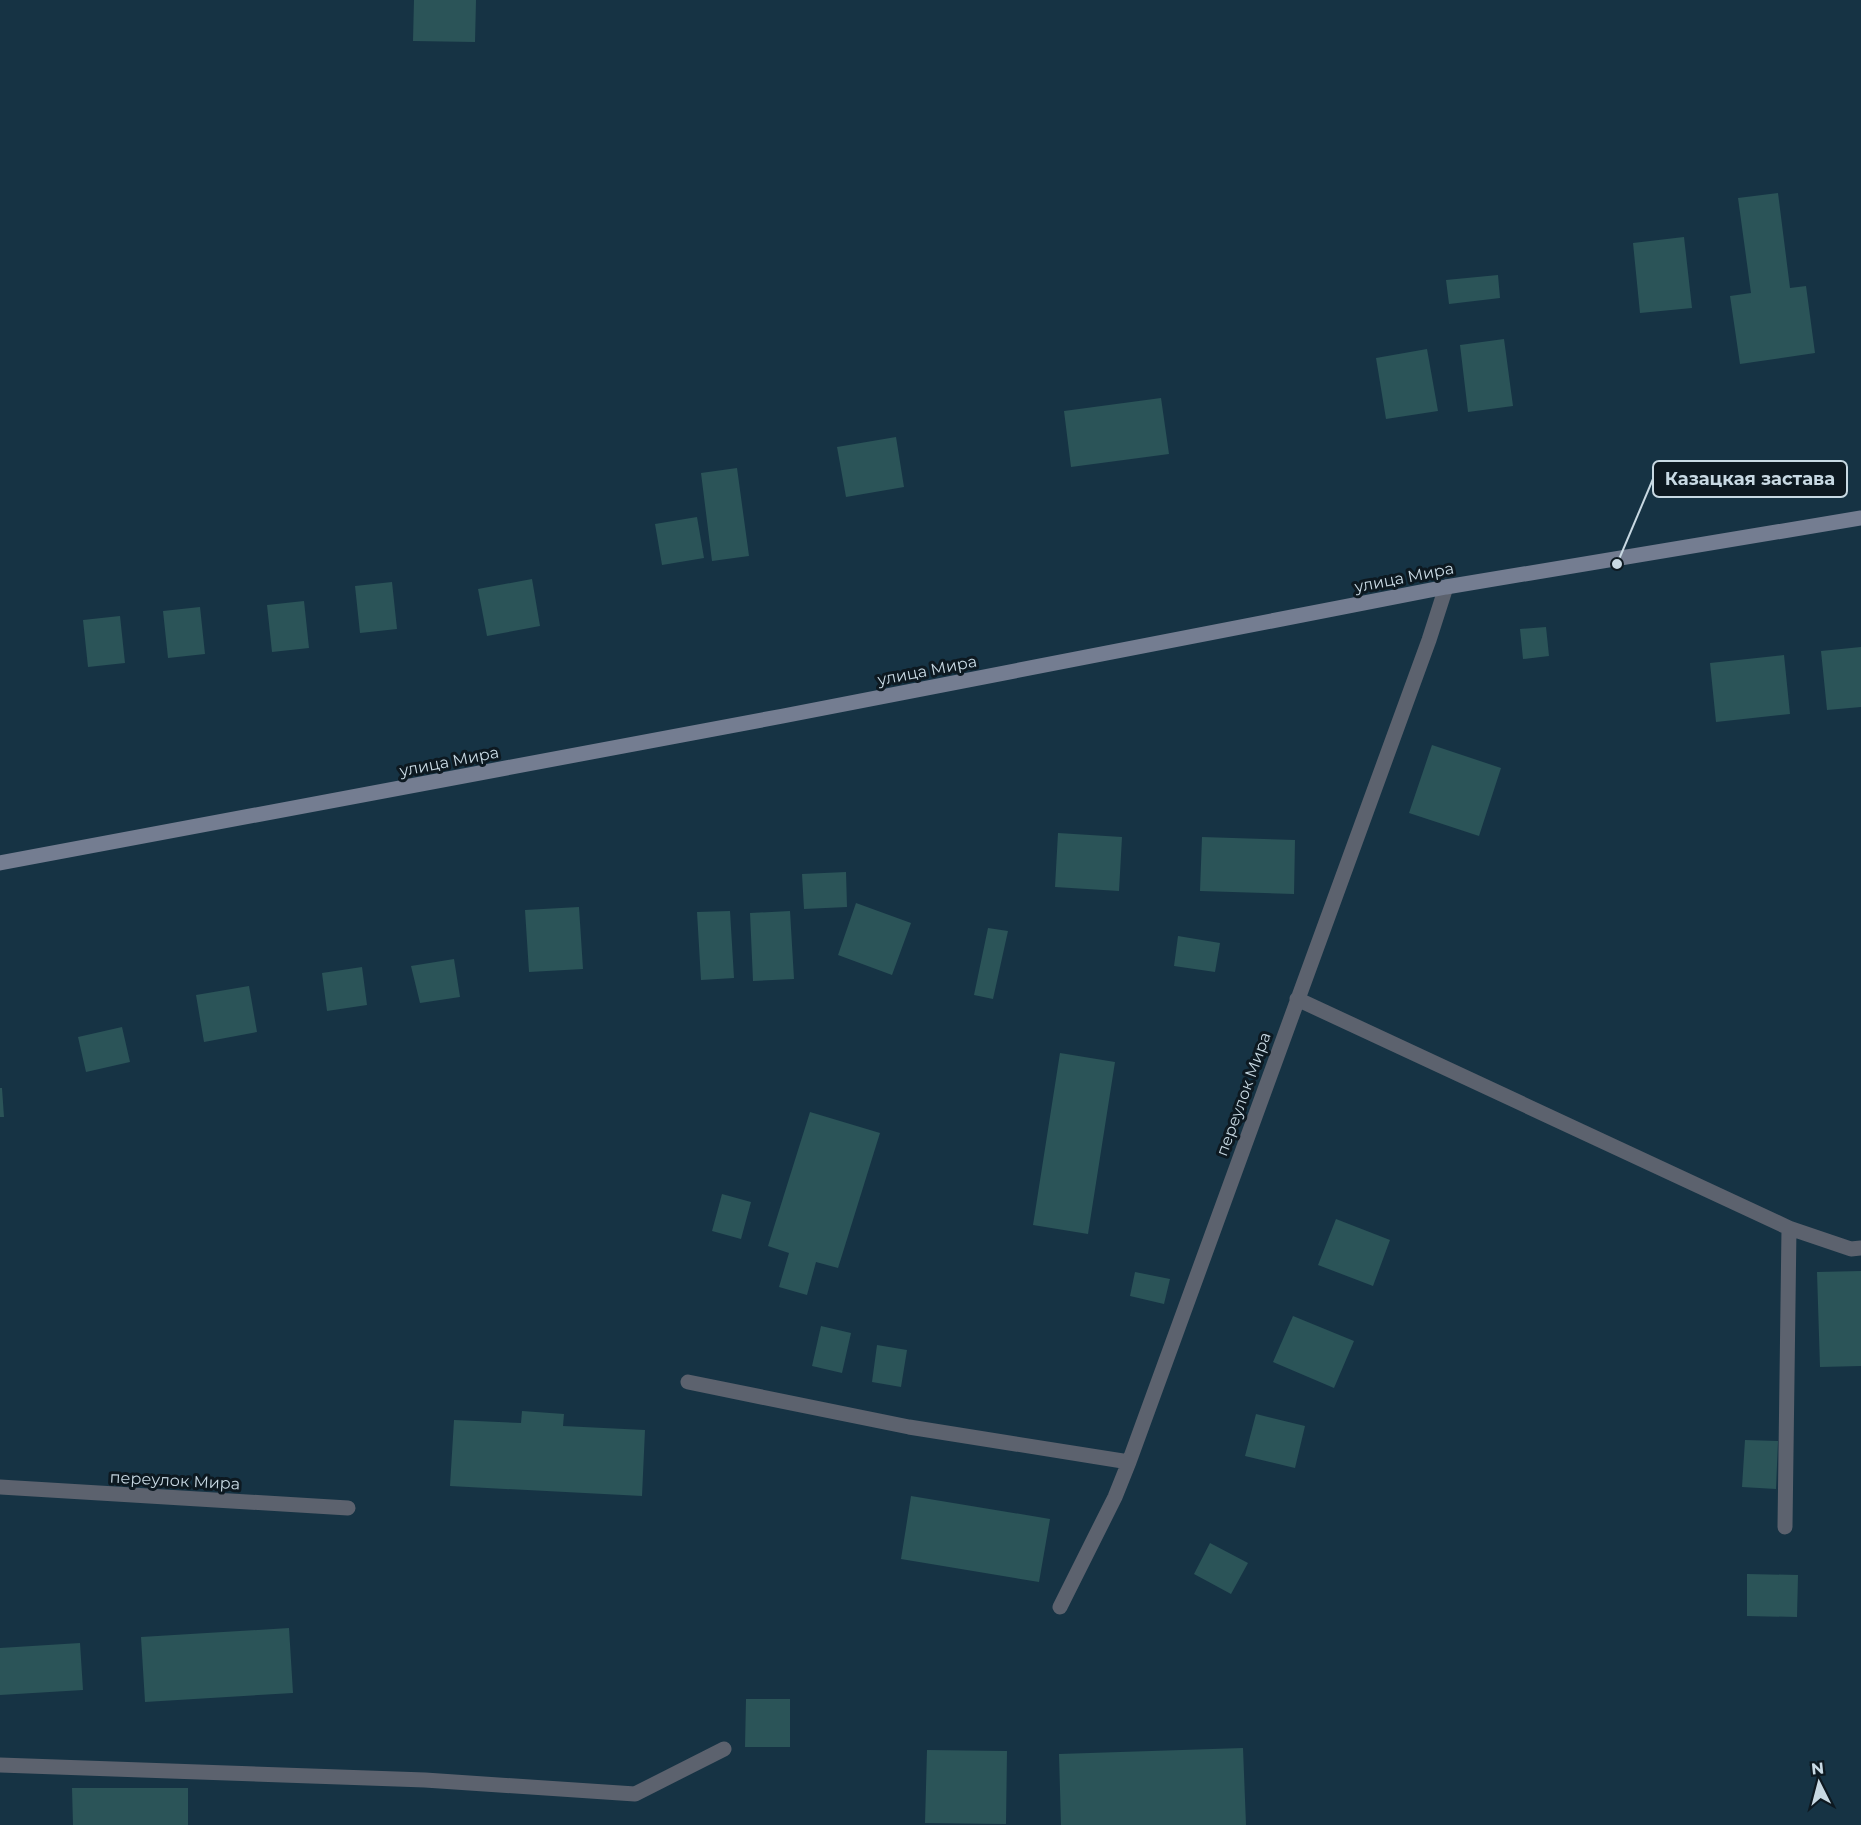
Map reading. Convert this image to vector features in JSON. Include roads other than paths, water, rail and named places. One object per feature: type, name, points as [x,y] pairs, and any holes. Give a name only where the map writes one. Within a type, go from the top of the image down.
[{"type":"main road","name":"улица Мира","points":[[0,863],[783,716],[1446,587],[1861,518]]},
{"type":"lane","name":"переулок Мира","points":[[1060,1607],[1115,1497],[1129,1462],[1429,640],[1446,587]]},
{"type":"lane","points":[[1297,999],[1789,1228],[1851,1249],[1861,1248]]},
{"type":"lane","points":[[1785,1527],[1789,1228]]},
{"type":"lane","points":[[688,1382],[909,1427],[1129,1462]]},
{"type":"lane","name":"переулок Мира","points":[[0,1487],[348,1508]]},
{"type":"lane","points":[[0,1765],[425,1780],[635,1794],[724,1749]]},
{"type":"place","name":"Казацкая застава","points":[[1617,564]]}]
